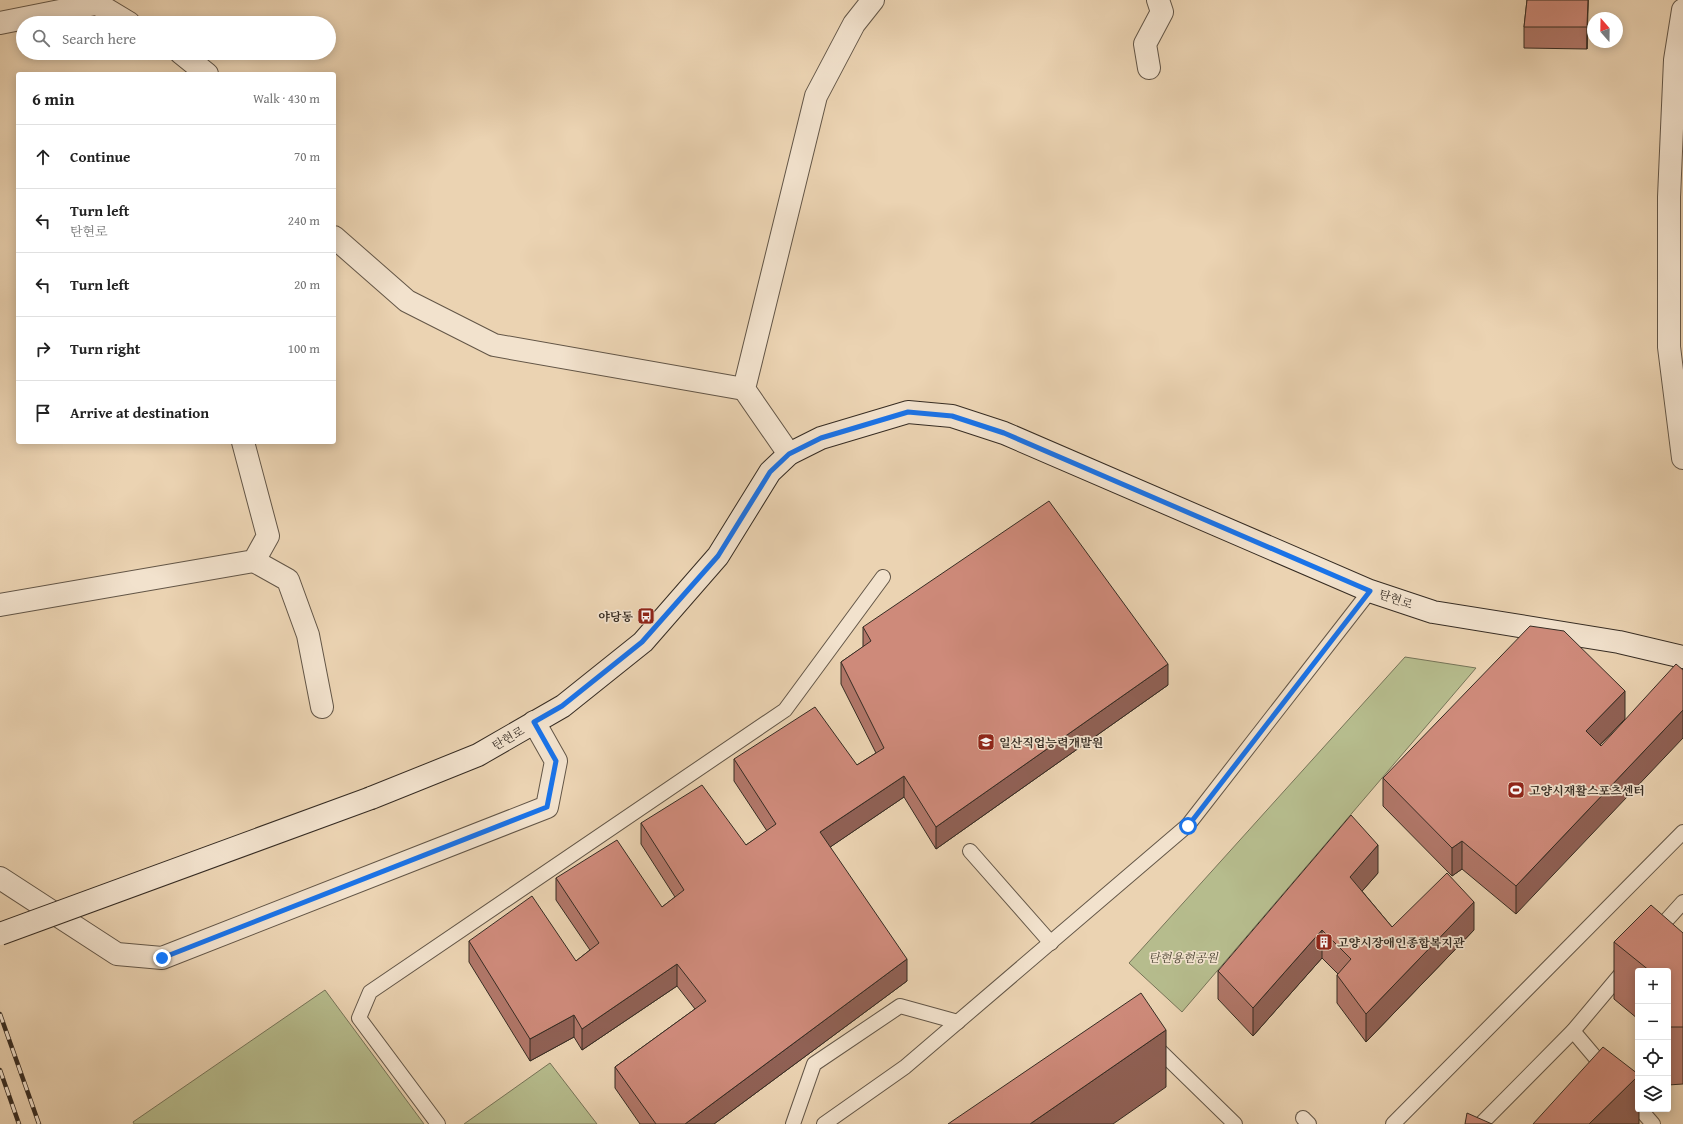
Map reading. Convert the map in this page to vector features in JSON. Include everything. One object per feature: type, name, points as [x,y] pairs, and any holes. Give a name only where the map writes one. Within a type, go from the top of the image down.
[{"type":"street","points":[[744,389],[816,96],[854,24],[873,0]]},
{"type":"street","points":[[1149,68],[1145,44],[1162,12],[1158,0]]},
{"type":"street","points":[[31,16],[93,2],[117,16]]},
{"type":"street","points":[[1683,10],[1675,60],[1668,205],[1669,347],[1683,458]]},
{"type":"street","points":[[0,23],[16,19]]},
{"type":"street","points":[[190,60],[205,72]]},
{"type":"street","points":[[336,239],[407,300],[494,345],[744,389],[789,454]]},
{"type":"street","name":"탄현로","points":[[0,934],[371,798],[478,755],[562,706],[642,642],[718,556],[770,472],[789,454],[821,438],[908,412],[952,416],[1004,433],[1370,591],[1433,612],[1619,642],[1683,657]]},
{"type":"street","points":[[244,444],[268,536],[254,561]]},
{"type":"street","points":[[0,605],[254,561],[288,580],[308,635],[322,707]]},
{"type":"street","points":[[0,878],[117,954],[162,958],[547,807],[556,761],[534,722]]},
{"type":"lane","points":[[438,1124],[360,1018],[370,992],[785,710],[883,576]]},
{"type":"lane","points":[[824,1124],[905,1067],[1188,826],[1370,591]]},
{"type":"lane","points":[[1393,1124],[1683,832]]},
{"type":"lane","points":[[970,851],[1051,943]]},
{"type":"lane","points":[[1648,943],[1683,902]]},
{"type":"lane","points":[[1481,1124],[1572,1031],[1633,960]]},
{"type":"lane","points":[[793,1124],[814,1064],[900,1006],[958,1022]]},
{"type":"lane","points":[[1572,1031],[1613,1077]]},
{"type":"lane","points":[[1138,1039],[1153,1044],[1235,1124]]},
{"type":"lane","points":[[1643,1112],[1653,1124]]},
{"type":"green space","name":"탄현용현공원","points":[[1405,657],[1476,668],[1182,1012],[1129,963]]},
{"type":"green space","points":[[325,990],[424,1124],[134,1124],[133,1122]]},
{"type":"green space","points":[[550,1063],[597,1124],[464,1124]]},
{"type":"building","points":[[1527,0],[1588,0],[1587,27],[1524,27]]},
{"type":"building","points":[[1049,501],[1168,664],[936,827],[904,776],[820,832],[907,959],[685,1124],[656,1124],[615,1067],[706,1001],[677,964],[582,1029],[574,1015],[530,1039],[469,941],[532,896],[576,961],[599,943],[556,878],[617,840],[662,907],[684,890],[641,823],[702,785],[746,845],[776,824],[734,759],[815,707],[857,765],[884,748],[841,662],[871,641],[863,627]]},
{"type":"building","name":"고양시재활스포츠센터","points":[[1530,626],[1564,631],[1625,691],[1586,731],[1601,746],[1676,664],[1683,670],[1683,710],[1516,886],[1462,841],[1452,848],[1383,778]]},
{"type":"building","name":"고양시장애인종합복지관","points":[[1351,815],[1378,845],[1350,877],[1392,927],[1447,873],[1474,902],[1366,1014],[1337,975],[1351,959],[1322,930],[1253,1008],[1218,971]]},
{"type":"building","points":[[1651,905],[1683,933],[1683,1027],[1671,1027],[1671,968],[1646,968],[1614,942]]},
{"type":"building","points":[[1141,993],[1166,1030],[1030,1124],[948,1124]]},
{"type":"building","points":[[1603,1047],[1635,1072],[1635,1079],[1589,1124],[1533,1124]]},
{"type":"building","points":[[1467,1113],[1492,1124],[1465,1124]]},
{"type":"railway","points":[[0,1014],[39,1124]]},
{"type":"railway","points":[[0,1070],[19,1124]]},
{"type":"place","name":"야당동","points":[[646,616]]},
{"type":"place","name":"일산직업능력개발원","points":[[986,742]]},
{"type":"place","name":"고양시재활스포츠센터","points":[[1516,790]]},
{"type":"place","name":"고양시장애인종합복지관","points":[[1324,942]]},
{"type":"route","points":[[162,958],[547,807],[556,761],[534,722],[562,706],[642,642],[718,556],[770,472],[789,454],[821,438],[908,412],[952,416],[1004,433],[1370,591],[1188,826]]}]
